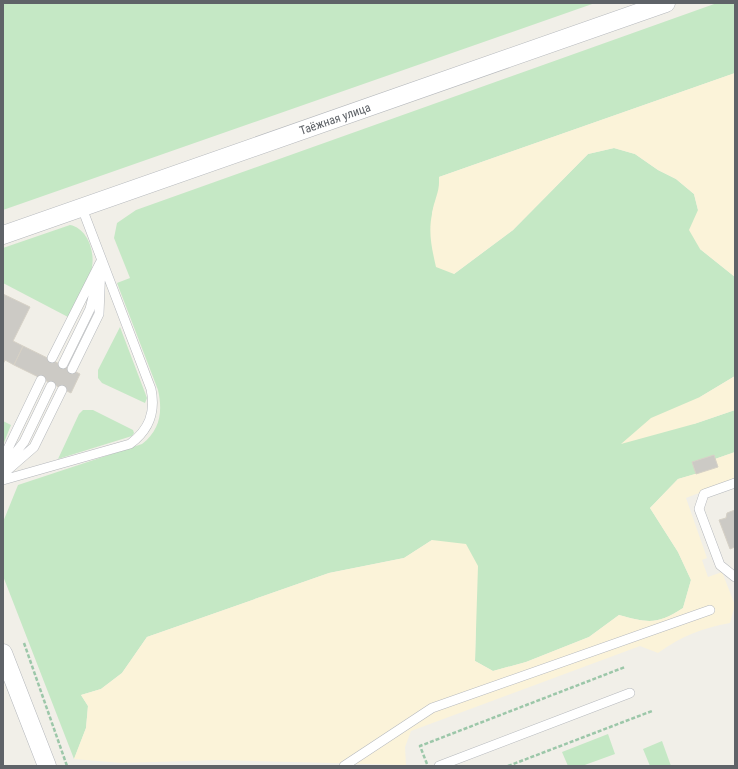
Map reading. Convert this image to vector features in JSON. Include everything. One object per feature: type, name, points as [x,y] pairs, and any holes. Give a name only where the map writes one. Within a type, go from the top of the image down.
[{"type":"street","name":"Таёжная улица","points":[[3,235],[666,3]]},
{"type":"street","points":[[3,653],[47,766]]},
{"type":"lane","points":[[3,480],[130,444],[140,436],[148,426],[154,402],[151,390],[82,208]]},
{"type":"lane","points":[[52,358],[102,260]]},
{"type":"lane","points":[[63,364],[90,309],[102,260]]},
{"type":"lane","points":[[72,369],[99,314],[102,260]]},
{"type":"lane","points":[[3,459],[41,380]]},
{"type":"lane","points":[[3,469],[24,442],[51,386]]},
{"type":"lane","points":[[3,474],[34,447],[62,390]]},
{"type":"lane","points":[[735,483],[704,494],[699,509],[720,565],[735,577]]},
{"type":"lane","points":[[344,766],[432,708],[710,610]]},
{"type":"lane","points":[[439,766],[630,693]]},
{"type":"path","points":[[24,643],[67,766]]},
{"type":"path","points":[[428,766],[420,746],[625,667]]},
{"type":"path","points":[[508,766],[652,711]]},
{"type":"green space","points":[[3,3],[595,3],[3,210]]},
{"type":"green space","points":[[717,3],[735,3],[735,73],[439,177],[439,190],[432,213],[454,274],[513,230],[588,154],[614,148],[635,154],[658,170],[676,179],[694,194],[698,210],[700,249],[735,277],[735,376],[700,397],[694,424],[735,410],[735,452],[715,459],[714,455],[692,462],[696,474],[678,479],[650,508],[678,552],[691,580],[683,608],[674,614],[652,621],[638,620],[619,615],[589,637],[526,662],[493,671],[475,661],[476,615],[432,540],[404,558],[329,573],[147,637],[122,673],[101,689],[81,695],[88,706],[86,728],[74,759],[3,576],[3,522],[18,485],[142,444],[153,433],[159,420],[160,406],[158,390],[117,283],[130,278],[114,238],[117,223],[136,210]]},
{"type":"green space","points":[[70,225],[76,227],[85,235],[91,247],[93,261],[91,273],[68,317],[3,283],[3,248]]},
{"type":"green space","points":[[120,327],[147,398],[145,403],[102,383],[98,378],[98,370]]},
{"type":"green space","points":[[83,410],[93,410],[133,430],[134,433],[132,436],[58,459],[79,414]]},
{"type":"green space","points":[[3,421],[11,425],[3,445]]},
{"type":"green space","points":[[608,734],[615,754],[582,766],[568,766],[562,752]]},
{"type":"green space","points":[[662,741],[671,766],[650,766],[643,749]]},
{"type":"sand","points":[[735,73],[735,277],[700,249],[689,230],[698,210],[694,194],[676,179],[658,170],[635,154],[614,148],[588,154],[513,230],[454,274],[436,267],[430,228],[439,187],[439,177]]},
{"type":"sand","points":[[735,376],[735,410],[694,424],[621,444],[651,418],[700,397]]},
{"type":"sand","points":[[735,452],[735,479],[686,498],[707,558],[702,560],[708,577],[722,572],[735,605],[730,623],[710,627],[692,634],[675,642],[658,653],[640,646],[411,731],[405,747],[406,765],[218,760],[122,763],[74,759],[86,728],[88,706],[81,695],[101,689],[122,673],[147,637],[329,573],[404,558],[432,540],[466,544],[478,566],[475,661],[493,671],[526,662],[589,637],[619,615],[638,620],[652,621],[674,614],[683,608],[691,580],[678,552],[650,508],[678,479],[718,467],[715,459]]},
{"type":"building","points":[[3,294],[30,307],[13,341],[23,346],[14,365],[5,360],[3,364]]},
{"type":"building","points":[[23,346],[80,374],[71,393],[14,365]]},
{"type":"building","points":[[714,455],[718,467],[696,474],[692,462]]},
{"type":"building","points":[[735,510],[735,547],[730,549],[719,520],[726,518],[727,513]]}]
